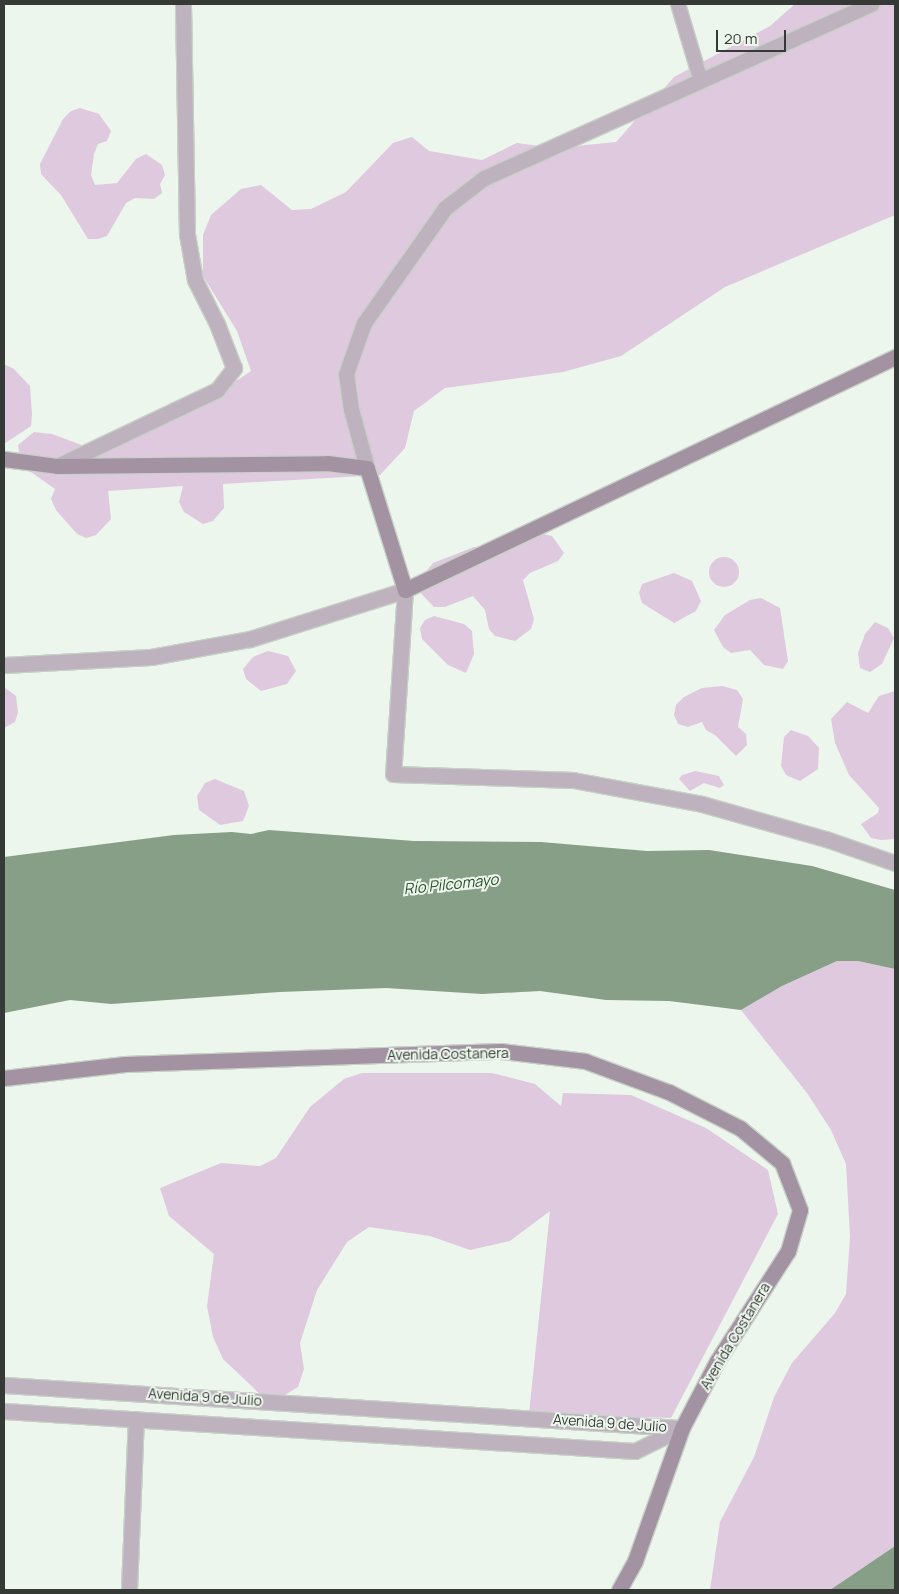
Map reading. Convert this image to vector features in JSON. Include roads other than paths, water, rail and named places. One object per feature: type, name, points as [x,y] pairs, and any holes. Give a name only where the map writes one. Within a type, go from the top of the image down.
[{"type":"street","points":[[57,466],[217,390],[234,368],[217,324],[195,280],[187,234],[183,4]]},
{"type":"street","points":[[872,4],[484,178],[445,208],[364,323],[346,374],[351,409],[404,590],[393,774],[582,782],[702,804],[826,839],[895,862]]},
{"type":"street","points":[[4,665],[151,657],[250,639],[404,590],[895,357]]},
{"type":"street","points":[[4,459],[57,466],[327,463],[367,468]]},
{"type":"street","name":"Avenida Costanera","points":[[4,1078],[125,1064],[501,1051],[585,1061],[669,1092],[740,1128],[782,1163],[800,1210],[788,1251],[717,1361],[682,1428],[635,1562],[618,1590]]},
{"type":"street","name":"Avenida 9 de Julio","points":[[4,1384],[682,1428]]},
{"type":"street","name":"Avenida 9 de Julio","points":[[4,1411],[635,1451],[682,1428]]},
{"type":"street","points":[[129,1590],[136,1420]]},
{"type":"lane","points":[[678,4],[700,81]]},
{"type":"water","name":"Río Pilcomayo","points":[[269,830],[414,841],[541,842],[647,851],[709,850],[812,866],[895,890],[895,969],[858,961],[837,961],[782,986],[741,1010],[669,1001],[606,1000],[540,991],[482,994],[386,988],[280,992],[111,1004],[70,1000],[4,1013],[4,857],[174,835],[232,832],[251,834]]},
{"type":"water","points":[[895,1546],[895,1590],[830,1590]]}]
